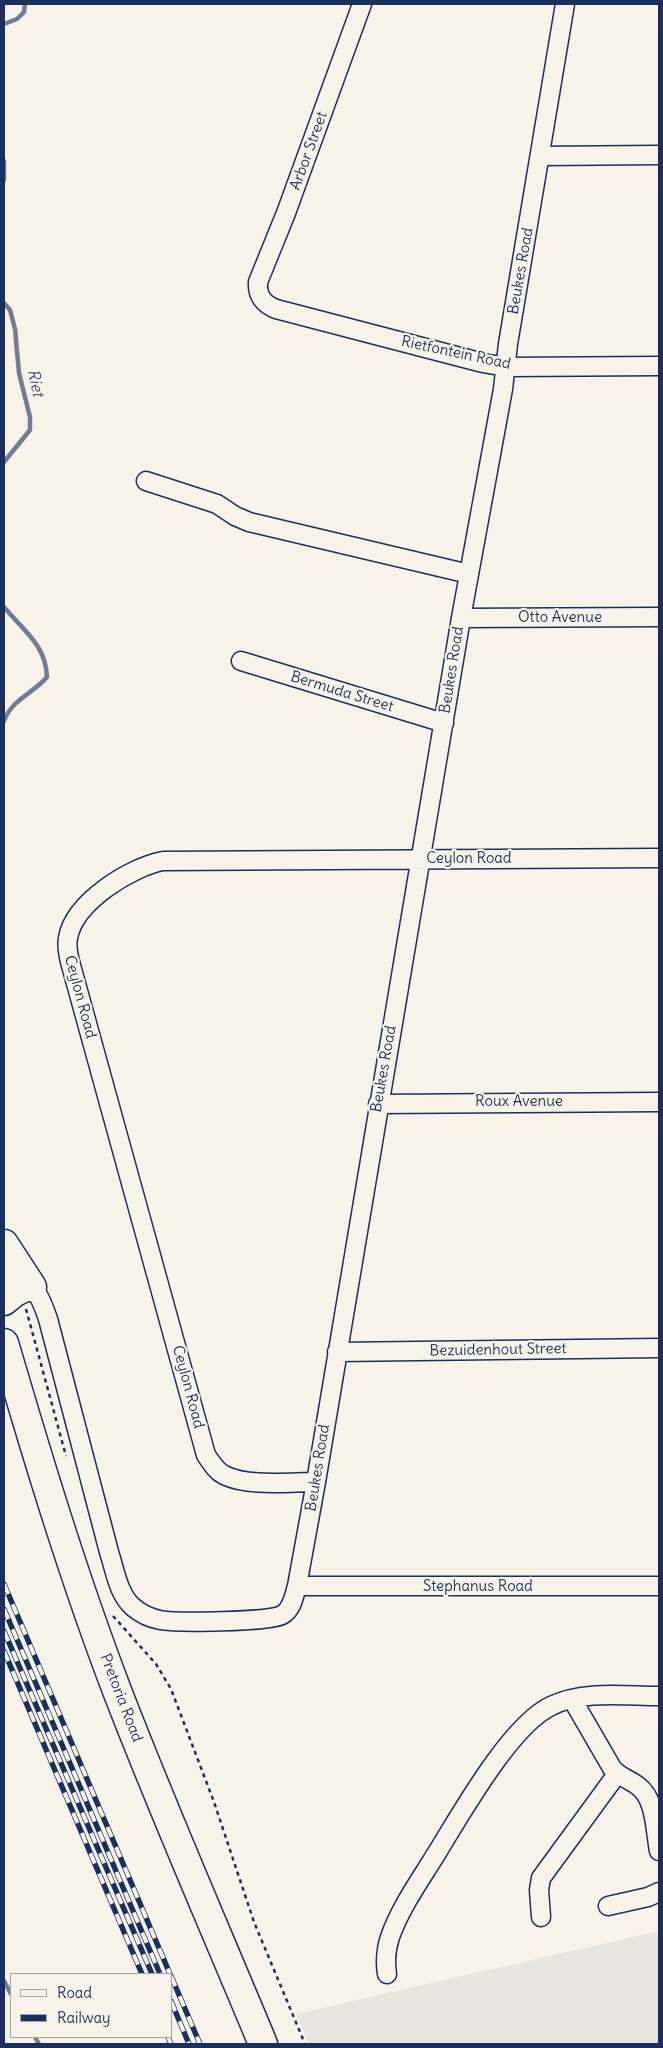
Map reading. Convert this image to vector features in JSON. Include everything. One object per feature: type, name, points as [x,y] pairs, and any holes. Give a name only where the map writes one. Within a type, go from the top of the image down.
[{"type":"main road","points":[[4,1244],[18,1288]]},
{"type":"main road","name":"Pretoria Road","points":[[4,1343],[48,1493],[116,1688],[185,1861],[263,2044]]},
{"type":"street","name":"Arbor Street","points":[[260,298],[258,282],[286,213],[362,4]]},
{"type":"street","name":"Beukes Road","points":[[18,1288],[41,1297],[109,1552],[119,1586],[131,1606],[149,1617],[161,1620],[216,1622],[282,1615],[289,1607],[297,1586],[316,1482],[378,1104],[506,367],[508,344],[565,4]]},
{"type":"street","points":[[540,156],[659,155]]},
{"type":"street","name":"Rietfontein Road","points":[[260,298],[266,305],[276,310],[506,367],[659,366]]},
{"type":"street","points":[[146,481],[217,504],[235,516],[249,522],[469,574]]},
{"type":"street","name":"Otto Avenue","points":[[461,618],[659,617]]},
{"type":"street","name":"Bermuda Street","points":[[241,660],[444,724]]},
{"type":"street","name":"Ceylon Road","points":[[316,1482],[249,1482],[236,1479],[223,1474],[213,1466],[206,1455],[72,969],[67,939],[72,925],[81,910],[92,898],[104,890],[152,863],[176,860],[659,858]]},
{"type":"street","name":"Roux Avenue","points":[[378,1104],[659,1102]]},
{"type":"street","name":"Bezuidenhout Street","points":[[337,1352],[659,1348]]},
{"type":"street","name":"Stephanus Road","points":[[297,1586],[659,1586]]},
{"type":"street","points":[[387,1974],[387,1950],[396,1921],[488,1772],[519,1732],[550,1706],[572,1699],[598,1696],[659,1696]]},
{"type":"street","points":[[572,1699],[617,1774],[638,1786],[650,1803],[659,1851]]},
{"type":"street","points":[[541,1917],[539,1890],[541,1878],[617,1774]]},
{"type":"street","points":[[608,1906],[648,1897],[659,1892]]},
{"type":"path","points":[[18,1288],[67,1460]]},
{"type":"path","points":[[110,1612],[156,1664],[171,1689],[214,1802],[254,1922],[305,2044]]},
{"type":"shaded area","points":[[659,1931],[659,2044],[309,2044],[296,2014]]},
{"type":"waterway","name":"Riet","points":[[4,24],[17,19],[24,12],[25,4]]},
{"type":"waterway","name":"Riet","points":[[4,161],[4,180]]},
{"type":"waterway","name":"Riet","points":[[4,303],[10,310],[15,329],[19,373],[30,417],[30,430],[4,462]]},
{"type":"waterway","name":"Riet","points":[[4,607],[38,647],[43,656],[47,677],[12,707],[4,721]]},
{"type":"waterway","name":"Riet","points":[[4,1981],[10,1992]]},
{"type":"waterway","name":"Riet","points":[[36,2038],[39,2044]]},
{"type":"railway","points":[[4,1584],[170,1973]]},
{"type":"railway","points":[[4,1609],[160,1973]]},
{"type":"railway","points":[[4,1631],[152,1973]]},
{"type":"railway","points":[[4,1651],[142,1973]]},
{"type":"railway","points":[[172,1978],[200,2044]]},
{"type":"railway","points":[[172,2003],[189,2044]]},
{"type":"railway","points":[[168,2038],[171,2044]]}]
